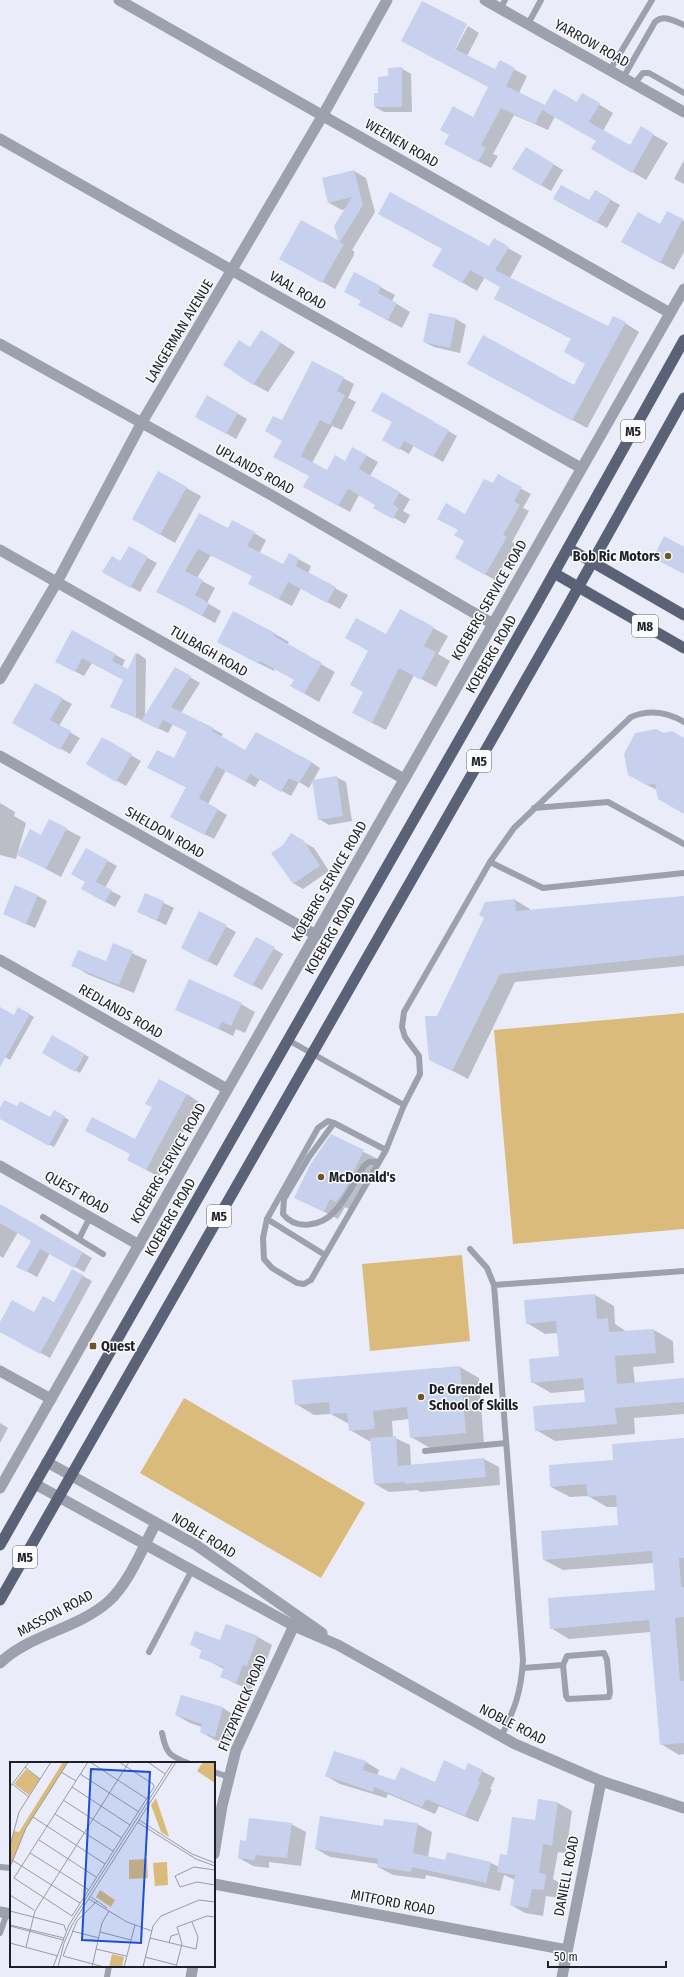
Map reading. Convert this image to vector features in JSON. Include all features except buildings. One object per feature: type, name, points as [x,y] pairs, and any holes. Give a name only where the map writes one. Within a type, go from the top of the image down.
[{"type":"main road","name":"KOEBERG ROAD","points":[[0,1545],[554,573],[684,340]]},
{"type":"main road","name":"M5","points":[[0,1600],[684,398]]},
{"type":"main road","name":"M8","points":[[568,548],[684,615]]},
{"type":"main road","name":"M8","points":[[554,573],[684,648]]},
{"type":"street","name":"WEENEN ROAD","points":[[119,0],[670,313]]},
{"type":"street","name":"LANGERMAN AVENUE","points":[[0,679],[56,582],[141,424],[323,115],[387,0]]},
{"type":"street","name":"YARROW ROAD","points":[[485,0],[503,4],[528,24],[684,112]]},
{"type":"street","name":"VAAL ROAD","points":[[0,139],[581,468]]},
{"type":"street","name":"KOEBERG SERVICE ROAD","points":[[0,1488],[684,289]]},
{"type":"street","name":"UPLANDS ROAD","points":[[0,344],[141,424],[273,496],[493,624]]},
{"type":"street","name":"TULBAGH ROAD","points":[[0,550],[404,779]]},
{"type":"street","name":"SHELDON ROAD","points":[[0,756],[316,935]]},
{"type":"street","name":"REDLANDS ROAD","points":[[0,960],[227,1089]]},
{"type":"street","name":"QUEST ROAD","points":[[0,1166],[139,1245]]},
{"type":"street","points":[[0,1372],[51,1399]]},
{"type":"street","name":"NOBLE ROAD","points":[[47,1462],[196,1545],[296,1620]]},
{"type":"street","name":"NOBLE ROAD","points":[[35,1484],[192,1570],[296,1620],[501,1737],[601,1782],[684,1808]]},
{"type":"street","name":"MASSON ROAD","points":[[0,1663],[17,1650],[90,1614],[109,1601],[123,1583],[156,1523]]},
{"type":"street","name":"FITZPATRICK ROAD","points":[[215,1849],[229,1777],[236,1750],[296,1620]]},
{"type":"street","name":"DANIELL ROAD","points":[[562,1977],[601,1782]]},
{"type":"street","name":"MITFORD ROAD","points":[[215,1884],[567,1950]]},
{"type":"street","points":[[191,1977],[193,1967]]},
{"type":"lane","points":[[528,24],[541,0]]},
{"type":"lane","points":[[610,70],[652,0]]},
{"type":"lane","points":[[624,78],[655,22],[660,18],[666,18],[684,25]]},
{"type":"lane","points":[[634,84],[643,73],[649,73],[684,93]]},
{"type":"lane","points":[[386,1150],[334,1123],[328,1122],[323,1124],[315,1131],[267,1218],[262,1248],[264,1259],[272,1268],[297,1283],[304,1284],[311,1280],[386,1150],[404,1105],[420,1074],[420,1061],[417,1051],[405,1037],[402,1022],[404,1012],[490,862],[514,828],[631,717],[640,713],[663,712],[684,722]]},
{"type":"lane","points":[[534,808],[608,802],[684,844]]},
{"type":"lane","points":[[490,862],[543,888],[684,873]]},
{"type":"lane","points":[[288,1040],[404,1105]]},
{"type":"lane","points":[[334,1123],[309,1157],[284,1199],[283,1214],[287,1220],[299,1225],[306,1225],[321,1222],[329,1217],[336,1211],[364,1166],[369,1162],[379,1162]]},
{"type":"lane","points":[[43,1217],[103,1254]]},
{"type":"lane","points":[[79,1239],[90,1217]]},
{"type":"lane","points":[[267,1218],[325,1255]]},
{"type":"lane","points":[[470,1249],[487,1268],[494,1285],[523,1668],[519,1698],[501,1737]]},
{"type":"lane","points":[[494,1285],[684,1271]]},
{"type":"lane","points":[[425,1450],[506,1443]]},
{"type":"lane","points":[[149,1652],[192,1570]]},
{"type":"lane","points":[[604,1653],[607,1660],[610,1692],[608,1697],[568,1699],[566,1696],[563,1665],[569,1656],[604,1653]]},
{"type":"lane","points":[[523,1668],[563,1665]]},
{"type":"lane","points":[[162,1733],[165,1749],[171,1756],[186,1762]]},
{"type":"lane","points":[[215,1772],[229,1777]]},
{"type":"lane","points":[[0,1867],[10,1868]]},
{"type":"lane","points":[[0,1933],[6,1913]]},
{"type":"lane","points":[[107,1977],[109,1967]]},
{"type":"shaded area","points":[[684,1013],[684,1229],[513,1244],[494,1030]]},
{"type":"shaded area","points":[[462,1255],[470,1341],[370,1351],[362,1264]]},
{"type":"shaded area","points":[[184,1398],[365,1503],[321,1578],[140,1473]]},
{"type":"place","name":"Bob Ric Motors","points":[[668,556]]},
{"type":"place","name":"McDonald's","points":[[321,1177]]},
{"type":"place","name":"Quest","points":[[93,1346]]},
{"type":"place","name":"De Grendel School of Skills","points":[[421,1397]]}]
